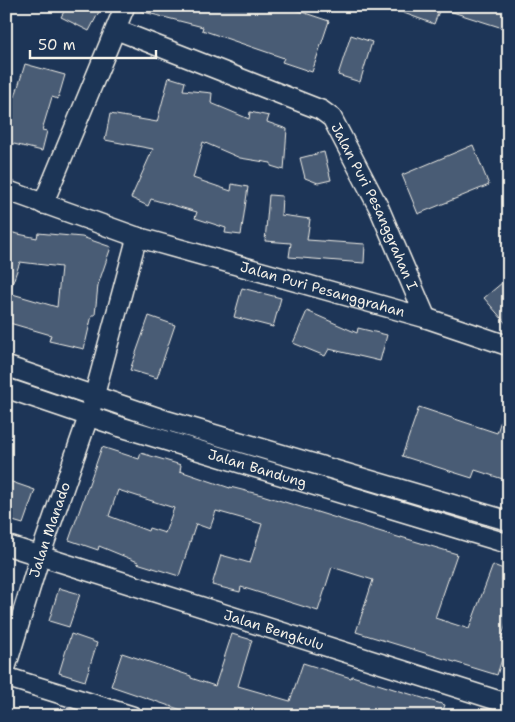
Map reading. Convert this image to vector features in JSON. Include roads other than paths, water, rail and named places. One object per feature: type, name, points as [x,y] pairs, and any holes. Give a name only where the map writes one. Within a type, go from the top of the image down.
[{"type":"street","points":[[43,204],[125,6]]},
{"type":"street","name":"Jalan Puri Pesanggrahan I","points":[[116,30],[321,110],[332,118],[379,208],[426,318]]},
{"type":"street","name":"Jalan Puri Pesanggrahan","points":[[6,190],[137,237],[426,318],[509,346]]},
{"type":"street","points":[[94,395],[137,237]]},
{"type":"street","name":"Jalan Bandung","points":[[6,366],[165,420],[509,521]]},
{"type":"street","name":"Jalan Bandung","points":[[6,388],[131,430],[509,544]]},
{"type":"street","name":"Jalan Manado","points":[[6,667],[40,556],[89,415],[94,395]]},
{"type":"street","name":"Jalan Bengkulu","points":[[6,545],[509,704]]},
{"type":"street","points":[[6,677],[132,716]]}]
